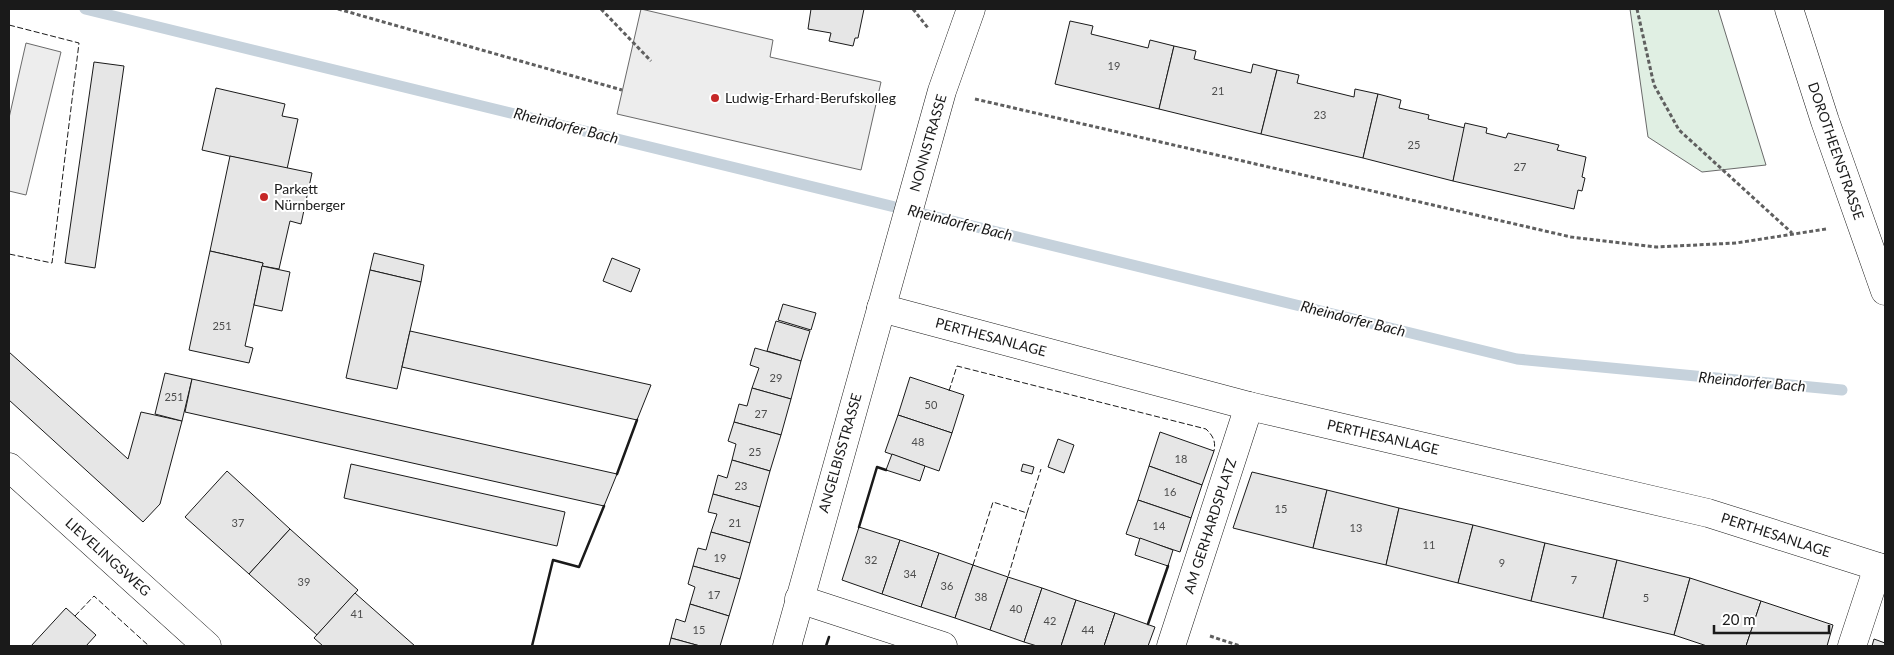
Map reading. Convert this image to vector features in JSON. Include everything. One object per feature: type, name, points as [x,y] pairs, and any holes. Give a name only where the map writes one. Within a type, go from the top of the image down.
[{"type":"street","name":"NONNSTRASSE","points":[[881,308],[942,91],[971,9]]},
{"type":"street","name":"DOROTHEENSTRASSE","points":[[1789,9],[1885,292]]},
{"type":"street","name":"PERTHESANLAGE","points":[[881,308],[1248,406],[1708,513],[1882,568]]},
{"type":"street","name":"ANGELBISSTRASSE","points":[[787,646],[881,308]]},
{"type":"street","name":"AM GERHARDSPLATZ","points":[[1171,646],[1248,406]]},
{"type":"street","name":"LIEVELINGSWEG","points":[[9,467],[207,646]]},
{"type":"street","points":[[1852,646],[1882,568]]},
{"type":"street","points":[[799,599],[943,646]]},
{"type":"path","points":[[338,9],[622,90]]},
{"type":"path","points":[[601,9],[651,61]]},
{"type":"path","points":[[1637,9],[1654,85],[1679,130],[1792,234]]},
{"type":"path","points":[[942,91],[1571,236],[1656,247],[1736,243],[1861,224]]},
{"type":"green space","points":[[1630,9],[1718,9],[1766,165],[1702,172],[1648,137]]},
{"type":"shaded area","points":[[641,9],[773,40],[770,57],[881,82],[861,170],[617,114]]},
{"type":"shaded area","points":[[26,43],[61,52],[26,195],[9,191],[9,118]]},
{"type":"building","points":[[811,9],[864,9],[858,38],[855,38],[853,46],[829,41],[831,33],[808,29]]},
{"type":"building","points":[[1070,21],[1093,26],[1091,34],[1148,48],[1150,40],[1174,46],[1159,109],[1055,84]]},
{"type":"building","points":[[1174,46],[1196,51],[1194,59],[1251,73],[1253,64],[1277,70],[1261,134],[1159,109]]},
{"type":"building","points":[[94,62],[124,66],[95,268],[65,263]]},
{"type":"building","points":[[1277,70],[1299,75],[1297,83],[1354,97],[1355,89],[1378,94],[1363,158],[1261,134]]},
{"type":"building","points":[[216,88],[285,104],[282,116],[298,119],[287,169],[202,150]]},
{"type":"building","points":[[1378,94],[1401,100],[1399,108],[1429,115],[1428,119],[1465,128],[1453,181],[1363,158]]},
{"type":"building","points":[[1465,123],[1487,128],[1486,133],[1506,138],[1508,133],[1559,145],[1557,150],[1586,157],[1582,177],[1585,178],[1582,191],[1578,190],[1574,209],[1453,181]]},
{"type":"building","name":"Parkett Nürnberger","points":[[230,156],[312,173],[301,224],[290,221],[279,269],[262,266],[263,263],[210,251]]},
{"type":"building","points":[[210,251],[263,263],[245,346],[253,348],[249,363],[189,350]]},
{"type":"building","points":[[374,253],[424,265],[421,282],[370,270]]},
{"type":"building","points":[[612,258],[640,269],[631,292],[603,281]]},
{"type":"building","points":[[262,266],[290,272],[282,311],[254,305]]},
{"type":"building","points":[[370,270],[421,282],[397,389],[346,378]]},
{"type":"building","points":[[783,304],[816,313],[811,330],[778,320]]},
{"type":"building","points":[[776,321],[810,331],[801,361],[767,351]]},
{"type":"building","points":[[410,331],[651,385],[637,420],[402,367]]},
{"type":"building","points":[[755,348],[801,361],[791,399],[752,388],[759,368],[750,365]]},
{"type":"building","points":[[9,352],[128,459],[141,412],[182,421],[160,504],[143,522],[9,400]]},
{"type":"building","points":[[165,373],[192,379],[182,421],[155,414]]},
{"type":"building","points":[[910,377],[964,395],[952,433],[898,415]]},
{"type":"building","points":[[192,379],[617,474],[604,506],[185,412]]},
{"type":"building","points":[[752,388],[791,399],[781,435],[734,422],[739,404],[747,406]]},
{"type":"building","points":[[898,415],[952,433],[939,471],[885,452]]},
{"type":"building","points":[[734,422],[781,435],[770,471],[732,460],[736,444],[728,441]]},
{"type":"building","points":[[1160,432],[1214,451],[1202,485],[1149,466]]},
{"type":"building","points":[[1058,439],[1074,445],[1064,473],[1048,467]]},
{"type":"building","points":[[892,454],[925,466],[920,481],[886,470]]},
{"type":"building","points":[[732,460],[770,471],[760,507],[713,494],[718,475],[727,478]]},
{"type":"building","points":[[351,464],[565,512],[557,546],[344,498]]},
{"type":"building","points":[[1023,464],[1034,467],[1032,474],[1021,471]]},
{"type":"building","points":[[1149,466],[1202,485],[1191,518],[1138,500]]},
{"type":"building","points":[[227,471],[290,529],[249,574],[185,517]]},
{"type":"building","points":[[1252,472],[1327,490],[1313,548],[1233,528]]},
{"type":"building","points":[[1327,490],[1399,508],[1386,565],[1313,548]]},
{"type":"building","points":[[713,494],[760,507],[750,543],[711,532],[717,514],[708,512]]},
{"type":"building","points":[[1138,500],[1191,518],[1180,552],[1126,534]]},
{"type":"building","points":[[1399,508],[1473,525],[1458,583],[1386,565]]},
{"type":"building","points":[[1473,525],[1545,543],[1531,601],[1458,583]]},
{"type":"building","points":[[859,527],[900,540],[882,594],[842,580]]},
{"type":"building","points":[[290,529],[358,590],[317,635],[249,574]]},
{"type":"building","points":[[711,532],[750,543],[740,579],[693,566],[698,548],[706,550]]},
{"type":"building","points":[[1140,538],[1173,550],[1168,566],[1135,555]]},
{"type":"building","points":[[900,540],[939,553],[921,607],[882,594]]},
{"type":"building","points":[[1545,543],[1617,560],[1603,618],[1531,601]]},
{"type":"building","points":[[939,553],[973,565],[955,618],[921,607]]},
{"type":"building","points":[[1617,560],[1690,578],[1674,635],[1603,618]]},
{"type":"building","points":[[973,565],[1008,577],[990,630],[955,618]]},
{"type":"building","points":[[693,566],[740,579],[729,616],[690,604],[695,587],[688,584]]},
{"type":"building","points":[[1008,577],[1042,588],[1024,642],[990,630]]},
{"type":"building","points":[[1690,578],[1761,601],[1746,646],[1707,646],[1674,635]]},
{"type":"building","points":[[1042,588],[1076,600],[1061,646],[1037,646],[1024,642]]},
{"type":"building","points":[[355,593],[415,646],[323,646],[314,638]]},
{"type":"building","points":[[1076,600],[1115,613],[1104,646],[1061,646]]},
{"type":"building","points":[[1761,601],[1833,625],[1827,646],[1746,646]]},
{"type":"building","points":[[690,604],[729,616],[720,646],[700,646],[671,638],[676,619],[685,622]]},
{"type":"building","points":[[66,608],[96,635],[86,646],[31,646]]},
{"type":"building","points":[[1115,613],[1155,627],[1148,646],[1104,646]]},
{"type":"building","points":[[671,638],[700,646],[669,646]]},
{"type":"building","points":[[1874,639],[1885,643],[1885,646],[1872,646]]},
{"type":"waterway","name":"Rheindorfer Bach","points":[[85,9],[1517,359],[1842,390]]},
{"type":"fence","points":[[9,25],[79,43],[52,263],[9,254]]},
{"type":"fence","points":[[949,391],[957,366],[1206,429],[1215,444],[1214,451]]},
{"type":"fence","points":[[1027,513],[1041,469]]},
{"type":"fence","points":[[973,565],[993,502],[1027,513],[1008,577]]},
{"type":"fence","points":[[75,616],[94,596],[149,646]]},
{"type":"wall","points":[[617,474],[637,420]]},
{"type":"wall","points":[[859,527],[877,467],[886,470]]},
{"type":"wall","points":[[532,646],[553,560],[579,567],[604,506]]},
{"type":"wall","points":[[1148,624],[1168,566]]},
{"type":"wall","points":[[826,646],[829,637]]},
{"type":"place","name":"Ludwig-Erhard-Berufskolleg","points":[[715,98]]},
{"type":"place","name":"Parkett Nürnberger","points":[[264,197]]}]
